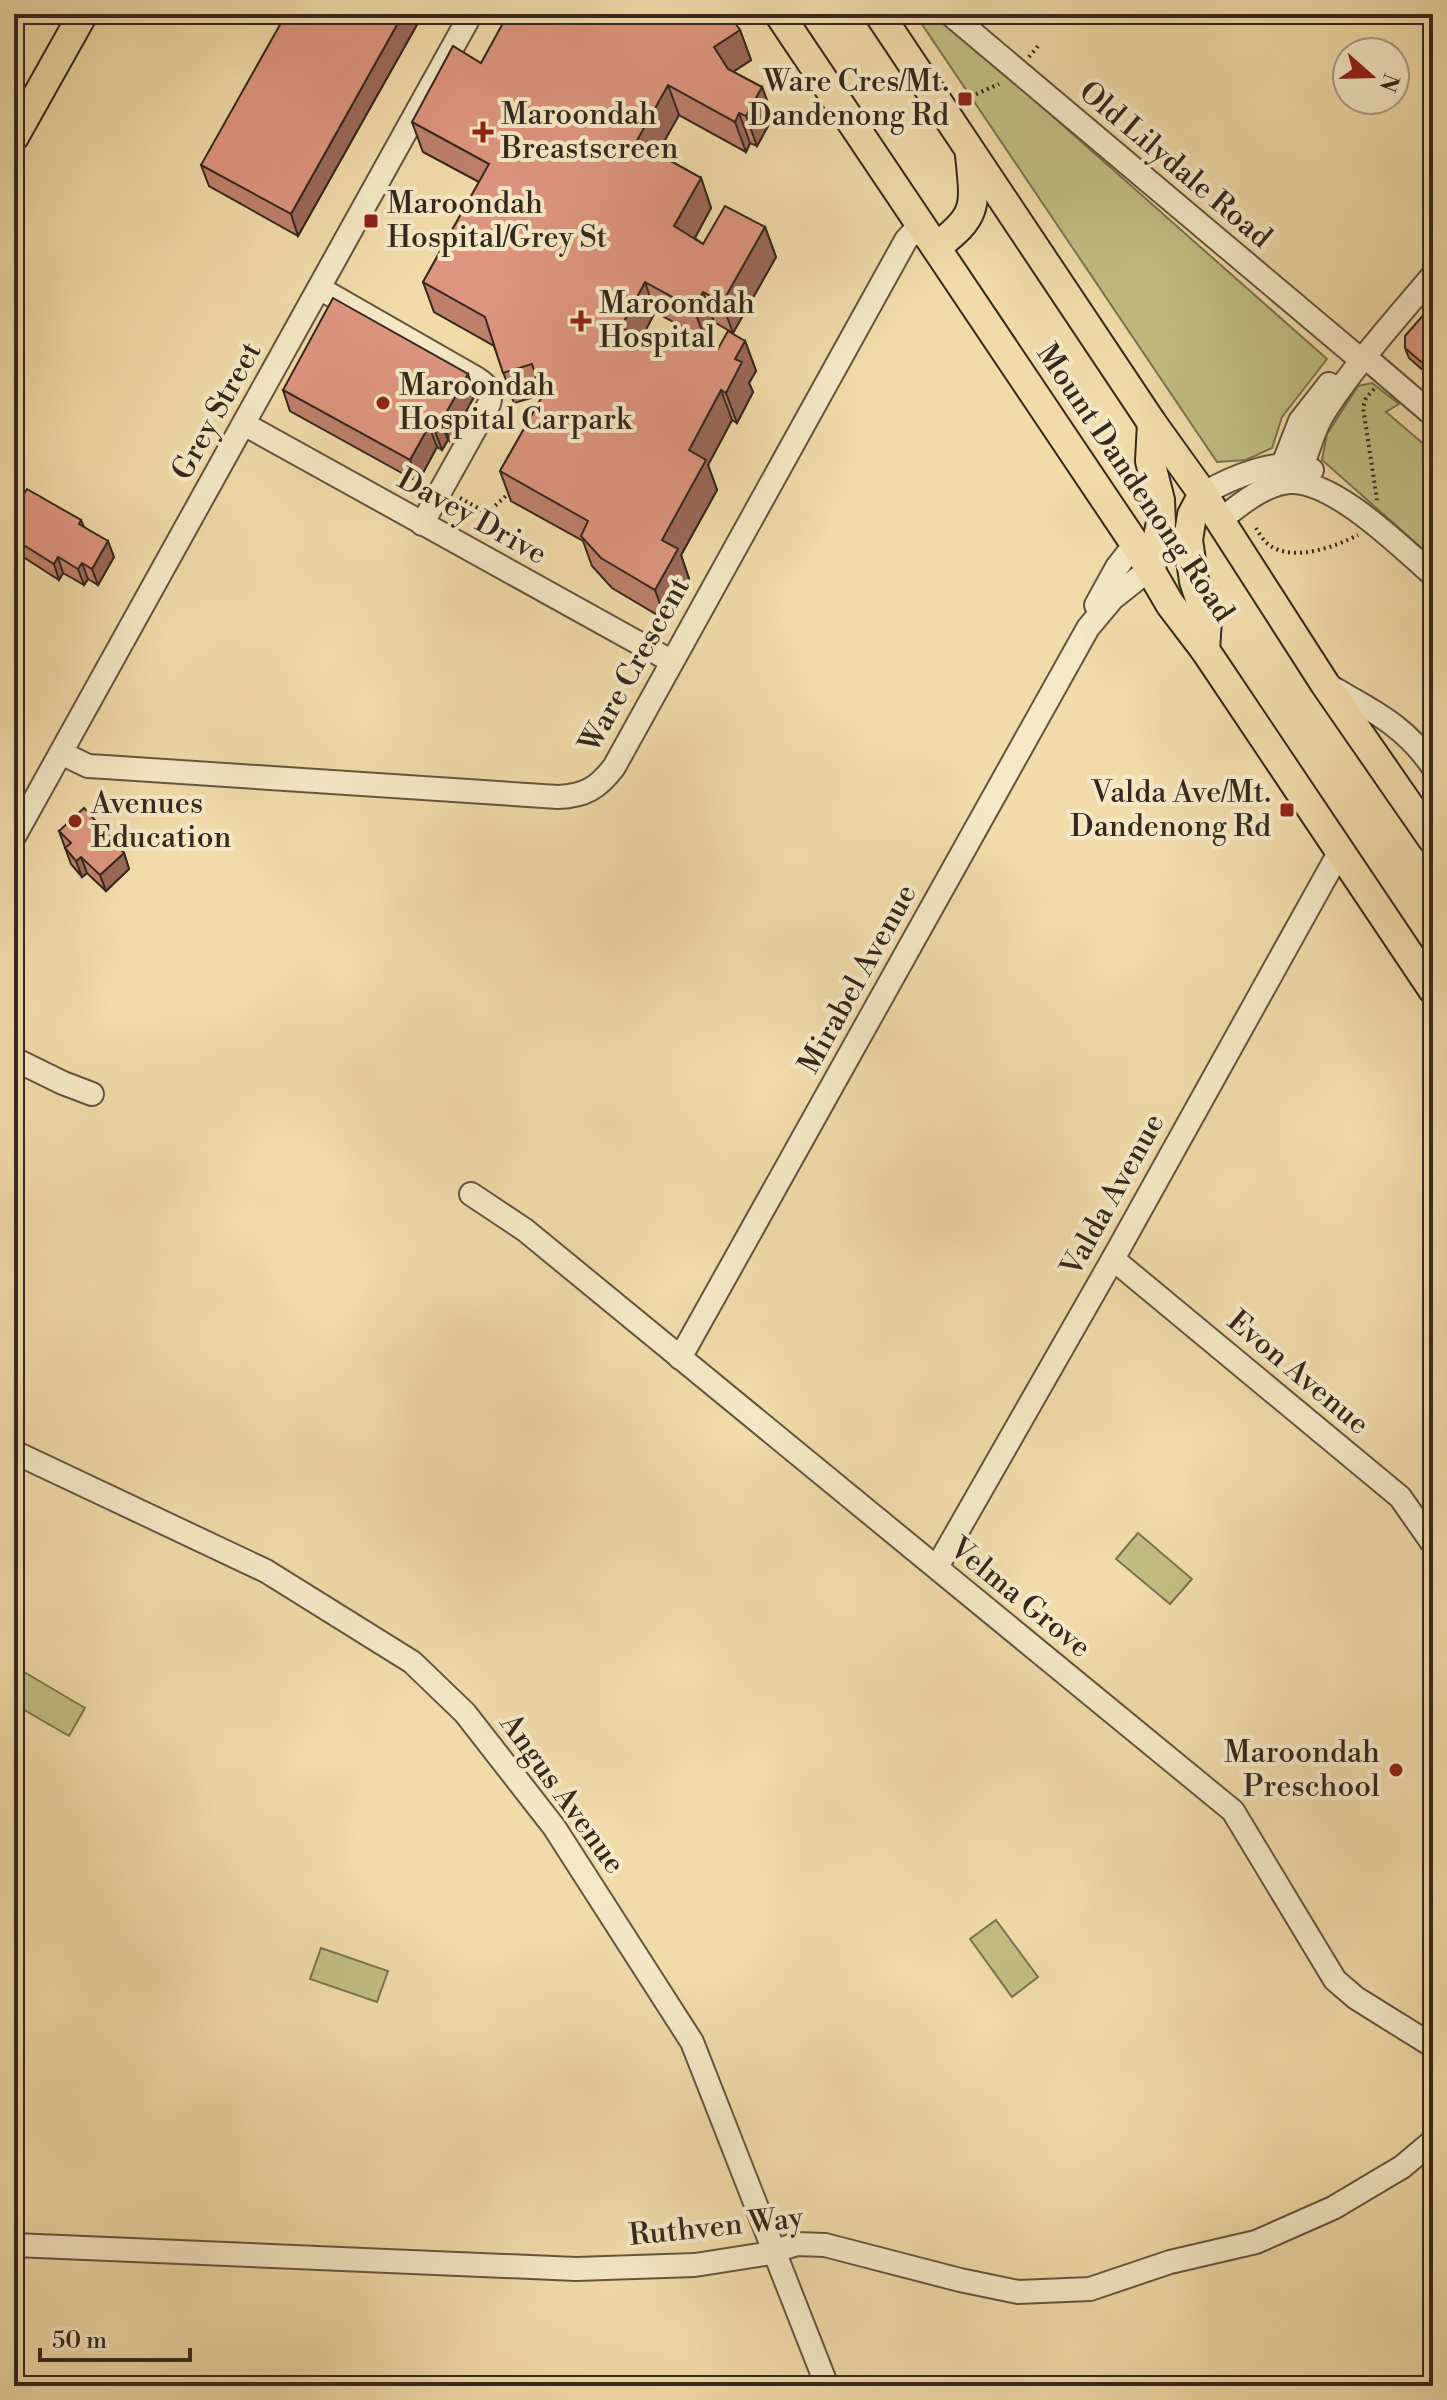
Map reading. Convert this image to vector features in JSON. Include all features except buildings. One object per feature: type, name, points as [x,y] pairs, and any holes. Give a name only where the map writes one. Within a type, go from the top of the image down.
[{"type":"main road","points":[[14,137],[83,14]]},
{"type":"main road","name":"Mount Dandenong Road","points":[[779,14],[1151,568],[1170,604],[1205,650],[1433,990]]},
{"type":"main road","name":"Mount Dandenong Road","points":[[879,14],[1152,423],[1203,494],[1325,684],[1433,840]]},
{"type":"main road","points":[[928,236],[960,228],[970,215],[974,199],[969,151]]},
{"type":"main road","points":[[1151,568],[1161,523],[1159,491],[1150,461],[1152,423]]},
{"type":"main road","points":[[1135,544],[1203,494]]},
{"type":"main road","points":[[1203,494],[1192,515],[1188,540],[1194,581],[1207,620],[1205,650]]},
{"type":"main road","points":[[1151,568],[1188,540],[1226,532]]},
{"type":"street","name":"Grey Street","points":[[14,837],[471,14]]},
{"type":"street","name":"Old Lilydale Road","points":[[950,14],[1433,415]]},
{"type":"street","name":"Ware Crescent","points":[[61,753],[88,766],[558,797],[579,796],[594,790],[614,767],[906,240],[928,236]]},
{"type":"street","points":[[1226,532],[1259,493],[1292,471],[1318,424],[1363,358],[1433,275]]},
{"type":"street","points":[[319,288],[476,378],[490,392],[489,404],[422,524]]},
{"type":"street","name":"Davey Drive","points":[[244,424],[671,661]]},
{"type":"street","points":[[1203,494],[1246,473],[1292,471],[1347,503],[1433,575]]},
{"type":"street","name":"Mirabel Avenue","points":[[680,1358],[1088,628],[1104,588],[1135,544]]},
{"type":"street","name":"Mirabel Avenue","points":[[1088,628],[1113,598],[1151,568]]},
{"type":"street","name":"Mount Dandenong Road","points":[[1325,684],[1404,731],[1418,744],[1433,767]]},
{"type":"street","name":"Valda Avenue","points":[[937,1567],[1340,851]]},
{"type":"street","points":[[14,1059],[92,1094]]},
{"type":"street","name":"Velma Grove","points":[[471,1194],[525,1230],[1233,1811],[1335,1980],[1356,1998],[1433,2046]]},
{"type":"street","name":"Evon Avenue","points":[[1113,1259],[1400,1497],[1433,1544]]},
{"type":"street","name":"Angus Avenue","points":[[14,1452],[266,1571],[412,1662],[465,1713],[554,1827],[692,2042],[827,2386]]},
{"type":"street","name":"Ruthven Way","points":[[14,2245],[576,2269],[695,2265],[765,2254],[797,2244],[825,2245],[1018,2292],[1090,2289],[1170,2262],[1256,2242],[1333,2208],[1402,2167],[1433,2141]]},
{"type":"path","points":[[1226,532],[1255,527],[1269,545],[1301,554],[1344,543],[1361,534],[1377,500],[1363,407],[1366,398],[1386,375]]},
{"type":"path","points":[[464,501],[487,513],[507,495]]},
{"type":"shaded area","points":[[915,14],[937,14],[1327,359],[1282,417],[1272,448],[1246,460],[1217,462]]},
{"type":"shaded area","points":[[1372,383],[1399,404],[1386,412],[1433,452],[1433,558],[1322,460],[1327,434],[1358,386]]},
{"type":"shaded area","points":[[1138,1533],[1192,1579],[1170,1604],[1116,1559]]},
{"type":"shaded area","points":[[24,1672],[85,1708],[69,1736],[14,1704],[14,1689]]},
{"type":"shaded area","points":[[996,1920],[1038,1977],[1012,1997],[970,1939]]},
{"type":"shaded area","points":[[321,1948],[388,1971],[377,2002],[310,1979]]},
{"type":"place","name":"Ware Cres/Mt. Dandenong Rd","points":[[965,99]]},
{"type":"place","name":"Maroondah Breastscreen","points":[[483,132]]},
{"type":"place","name":"Maroondah Hospital/Grey St","points":[[371,221]]},
{"type":"place","name":"Maroondah Hospital","points":[[581,321]]},
{"type":"place","name":"Maroondah Hospital Carpark","points":[[383,403]]},
{"type":"place","name":"Valda Ave/Mt. Dandenong Rd","points":[[1287,810]]},
{"type":"place","name":"Avenues Education","points":[[75,821]]},
{"type":"place","name":"Maroondah Preschool","points":[[1396,1770]]}]
